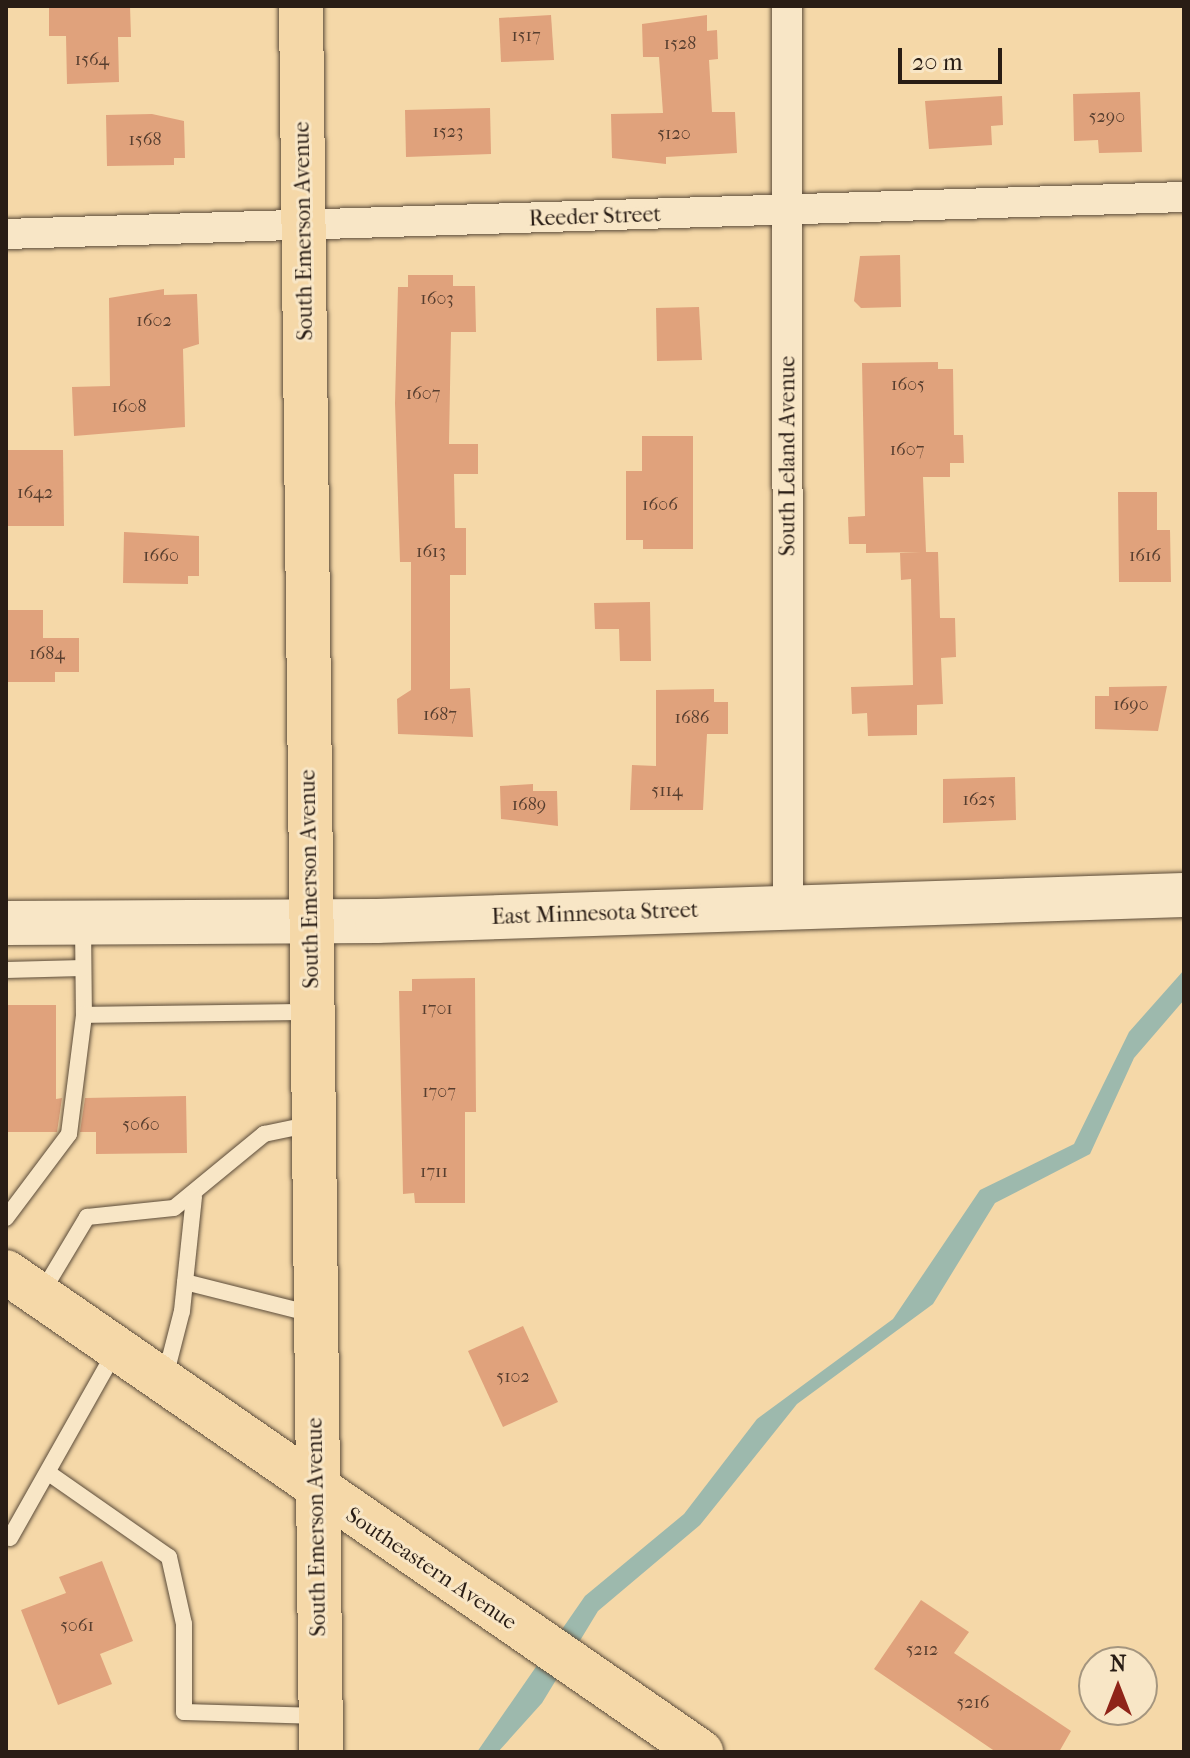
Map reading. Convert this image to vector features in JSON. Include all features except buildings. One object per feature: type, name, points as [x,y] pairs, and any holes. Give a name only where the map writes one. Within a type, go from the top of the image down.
[{"type":"main road","name":"South Emerson Avenue","points":[[301,6],[320,1734]]},
{"type":"main road","name":"Southeastern Avenue","points":[[23,1284],[316,1492],[701,1752]]},
{"type":"street","name":"South Leland Avenue","points":[[787,6],[788,907]]},
{"type":"street","name":"Reeder Street","points":[[6,234],[1184,197]]},
{"type":"street","name":"East Minnesota Street","points":[[6,923],[311,917],[377,921],[1184,895]]},
{"type":"lane","points":[[6,1218],[69,1134],[84,1015],[83,922]]},
{"type":"lane","points":[[6,970],[83,968]]},
{"type":"lane","points":[[84,1015],[312,1012]]},
{"type":"lane","points":[[23,1284],[87,1217],[174,1208],[194,1197],[225,1160],[264,1134],[313,1124]]},
{"type":"lane","points":[[163,1384],[185,1282],[194,1197]]},
{"type":"lane","points":[[185,1282],[314,1315]]},
{"type":"lane","points":[[10,1538],[50,1474],[116,1350]]},
{"type":"lane","points":[[50,1474],[169,1557],[184,1624],[184,1712],[320,1734]]},
{"type":"shaded area","points":[[1184,970],[1184,1000],[1134,1058],[1090,1154],[995,1203],[933,1304],[797,1404],[700,1525],[598,1611],[542,1703],[498,1752],[477,1752],[585,1596],[684,1514],[757,1419],[893,1319],[980,1190],[1074,1144],[1129,1032]]}]
